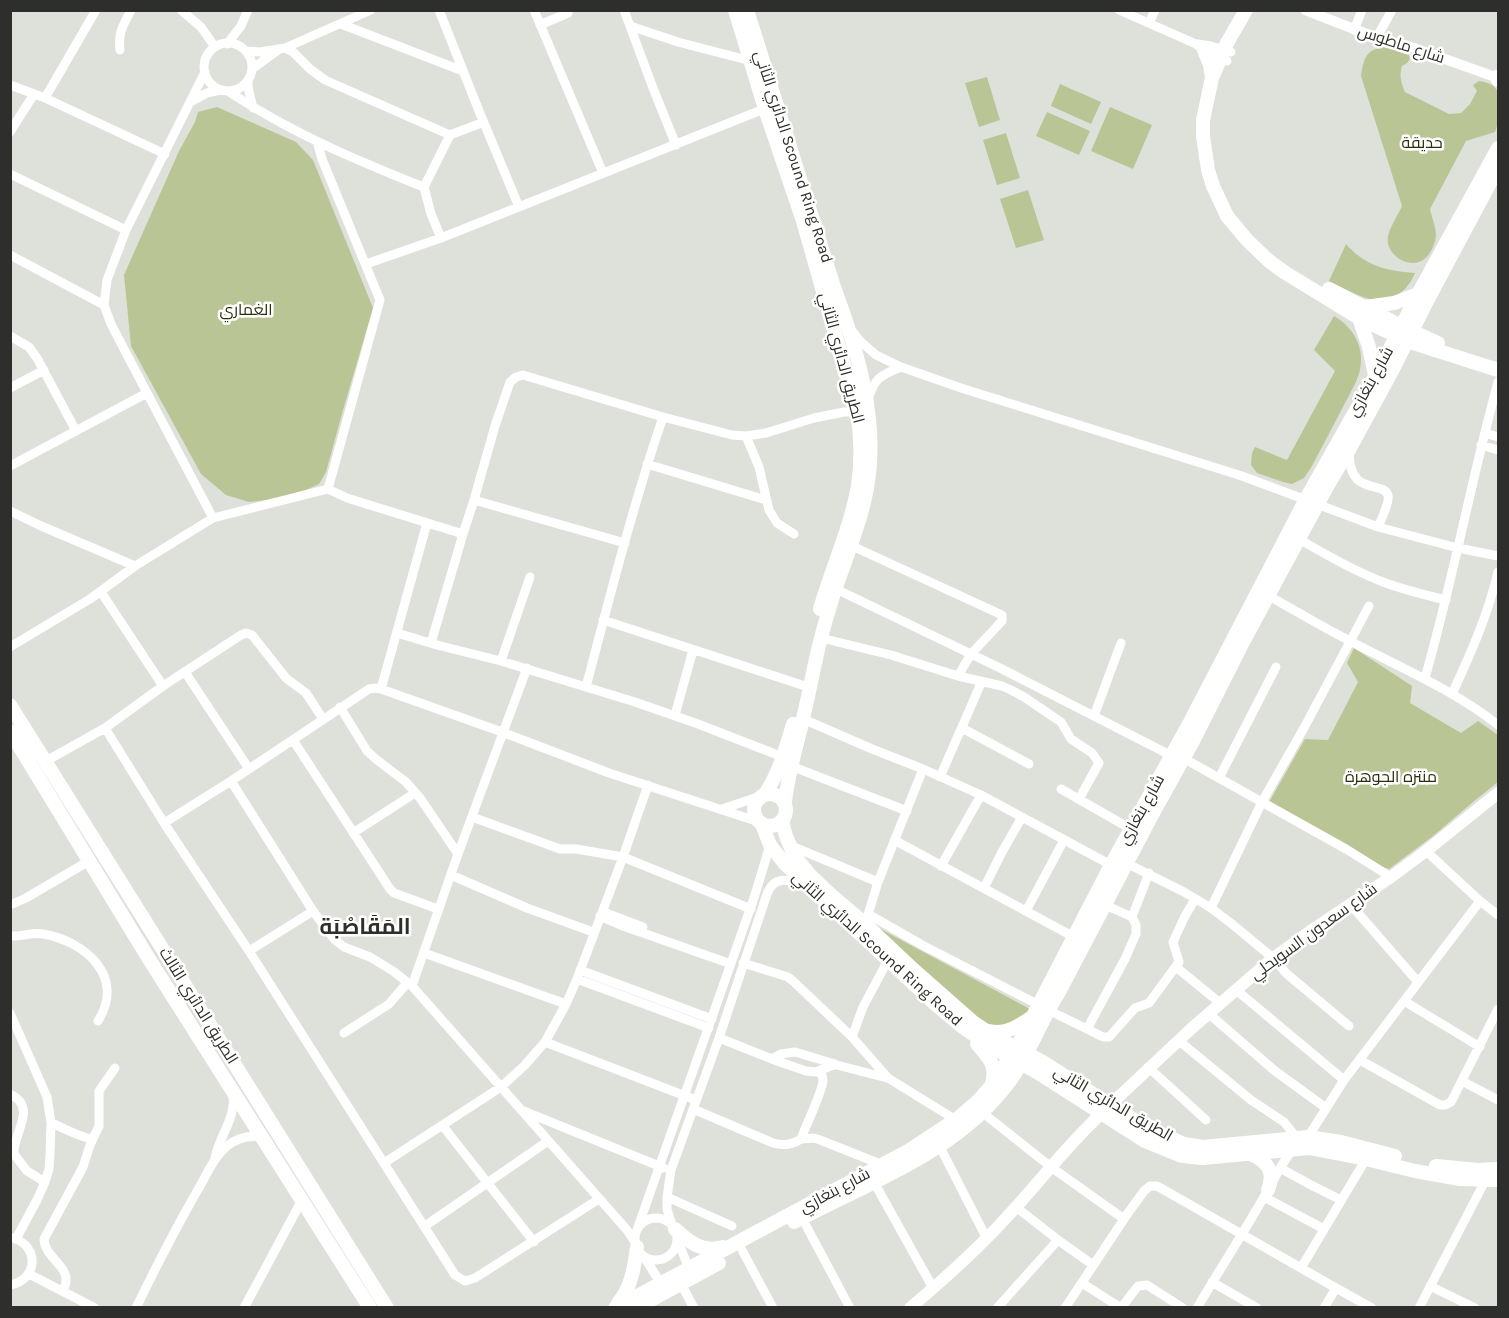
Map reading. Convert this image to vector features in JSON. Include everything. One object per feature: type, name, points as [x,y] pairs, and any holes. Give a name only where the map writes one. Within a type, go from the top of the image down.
[{"type":"main road","points":[[735,10],[751,61],[771,107]]},
{"type":"main road","name":"الدائري الثاني Scound Ring Road","points":[[747,10],[771,107],[829,292],[847,322],[860,373]]},
{"type":"main road","points":[[1246,10],[1231,35],[1216,51],[1203,120],[1208,170],[1227,216],[1251,245],[1284,272],[1404,334],[1498,370]]},
{"type":"main road","points":[[1255,10],[1216,51],[1216,94],[1212,124],[1216,168],[1234,211],[1255,237],[1279,258],[1362,312],[1375,375]]},
{"type":"main road","name":"شارع بنغازي","points":[[739,1246],[875,1184],[940,1147],[983,1113],[1005,1088],[1074,938],[1111,865],[1215,695],[1299,539],[1312,502],[1349,450],[1392,372],[1404,334],[1498,148]]},
{"type":"main road","name":"شارع بنغازي","points":[[1421,299],[1498,168]]},
{"type":"main road","name":"الطريق الدائري الثاني","points":[[800,714],[802,685],[826,588],[851,516],[858,486],[860,431],[864,409],[829,292]]},
{"type":"main road","points":[[1362,312],[1394,303],[1421,299],[1425,325],[1438,348]]},
{"type":"main road","name":"شارع بنغازي","points":[[1040,1010],[1105,905],[1236,637],[1312,502],[1375,375],[1404,334]]},
{"type":"main road","points":[[1392,372],[1413,352],[1438,348],[1498,364]]},
{"type":"main road","name":"الطريق الدائري الثاني","points":[[800,714],[820,638],[868,486],[870,462],[860,373]]},
{"type":"main road","name":"الطريق الدائري الثالث","points":[[10,705],[387,1308]]},
{"type":"main road","points":[[787,761],[771,786],[755,804],[754,813],[760,823],[772,826],[782,821],[787,810],[785,802],[787,761],[800,714]]},
{"type":"main road","name":"الطريق الدائري الثالث","points":[[10,731],[149,959],[370,1308]]},
{"type":"main road","name":"شارع سعدون السويحلي","points":[[1051,1167],[1148,1067],[1235,989],[1273,958],[1426,851],[1498,793]]},
{"type":"main road","points":[[763,795],[777,794],[785,802]]},
{"type":"main road","name":"الدائري الثاني Scound Ring Road","points":[[782,821],[794,855],[810,875],[937,991],[1019,1055]]},
{"type":"main road","name":"الدائري الثاني Scound Ring Road","points":[[760,823],[770,845],[785,864],[809,888],[863,923],[888,960],[934,1003],[964,1028],[995,1049],[1019,1055]]},
{"type":"main road","points":[[110,894],[123,885]]},
{"type":"main road","points":[[982,1028],[992,1032],[1005,1032],[1040,1010]]},
{"type":"main road","points":[[964,1028],[993,1063],[994,1075],[991,1086]]},
{"type":"main road","points":[[1019,1055],[1106,1109],[1145,1141],[1182,1156],[1203,1158],[1250,1154],[1299,1142]]},
{"type":"main road","name":"شارع بنغازي","points":[[614,1308],[678,1280],[908,1152],[956,1120],[978,1101],[1019,1055]]},
{"type":"main road","name":"الطريق الدائري الثاني","points":[[1106,1109],[1184,1144],[1203,1147],[1341,1142],[1437,1167],[1498,1169]]},
{"type":"main road","name":"الطريق الدائري الثاني","points":[[1299,1142],[1309,1148],[1415,1171],[1460,1179],[1492,1181]]},
{"type":"main road","points":[[1250,1154],[1260,1158],[1267,1165],[1271,1175],[1271,1184],[1266,1194]]},
{"type":"main road","points":[[910,1308],[987,1239],[1051,1167]]},
{"type":"main road","points":[[674,1230],[689,1242],[702,1248],[739,1246]]},
{"type":"main road","points":[[614,1308],[629,1285],[638,1248]]},
{"type":"main road","name":"شارع بنغازي","points":[[643,1306],[678,1280]]},
{"type":"street","points":[[45,98],[96,10]]},
{"type":"street","points":[[120,50],[120,31],[131,10]]},
{"type":"street","points":[[181,10],[201,27],[215,47]]},
{"type":"street","points":[[227,44],[241,26],[248,10]]},
{"type":"street","points":[[252,69],[283,48],[371,10]]},
{"type":"street","points":[[439,10],[519,207]]},
{"type":"street","points":[[534,10],[603,173]]},
{"type":"street","points":[[624,10],[676,145]]},
{"type":"street","points":[[1119,10],[1216,51]]},
{"type":"street","points":[[1149,24],[1155,10]]},
{"type":"street","name":"شارع ماطوس","points":[[1305,10],[1354,30],[1414,48],[1498,78]]},
{"type":"street","points":[[1354,30],[1362,10]]},
{"type":"street","points":[[1377,38],[1392,10]]},
{"type":"street","points":[[540,25],[568,13]]},
{"type":"street","points":[[341,24],[463,71]]},
{"type":"street","points":[[190,102],[207,93],[236,90],[248,80],[252,69],[250,57],[243,49],[241,26]]},
{"type":"street","points":[[630,26],[678,42],[751,61]]},
{"type":"street","points":[[424,187],[317,141],[213,86],[205,72],[206,58],[215,47],[227,44],[260,52],[283,48],[293,52],[325,80],[450,135]]},
{"type":"street","points":[[205,72],[126,230],[107,280],[104,305],[111,324],[213,518]]},
{"type":"street","points":[[248,80],[252,108]]},
{"type":"street","points":[[10,85],[45,98],[165,154]]},
{"type":"street","points":[[10,132],[34,94]]},
{"type":"street","points":[[366,264],[441,238],[771,107]]},
{"type":"street","points":[[441,238],[431,214],[424,187],[450,135],[484,122]]},
{"type":"street","points":[[317,141],[322,159],[380,300],[328,489]]},
{"type":"street","points":[[10,174],[126,230]]},
{"type":"street","points":[[10,255],[104,305]]},
{"type":"street","points":[[847,322],[859,340],[876,355],[901,367],[971,392],[1242,476],[1378,526],[1458,548],[1498,556]]},
{"type":"street","points":[[10,336],[29,347],[44,370],[76,431]]},
{"type":"street","points":[[431,643],[495,426],[510,382],[516,377],[523,375],[663,417],[732,435],[746,436],[766,433],[814,418],[864,409],[875,381],[882,375],[901,367]]},
{"type":"street","points":[[10,388],[44,370]]},
{"type":"street","points":[[1425,678],[1498,382]]},
{"type":"street","points":[[10,466],[147,393]]},
{"type":"street","points":[[586,687],[647,464],[663,417]]},
{"type":"street","points":[[1485,433],[1498,437]]},
{"type":"street","points":[[746,436],[759,467],[768,510],[777,523],[794,534]]},
{"type":"street","points":[[1481,445],[1498,450]]},
{"type":"street","points":[[1349,450],[1349,466],[1356,479],[1388,494],[1378,526]]},
{"type":"street","points":[[647,464],[766,500]]},
{"type":"street","points":[[10,647],[101,592],[135,566],[213,518],[328,489],[348,498],[463,534]]},
{"type":"street","points":[[474,500],[625,543]]},
{"type":"street","points":[[10,511],[135,566]]},
{"type":"street","points":[[381,689],[427,523]]},
{"type":"street","points":[[1299,539],[1381,582],[1446,600]]},
{"type":"street","points":[[850,545],[1002,615],[1002,621],[971,654],[958,676]]},
{"type":"street","points":[[1452,694],[1472,651],[1498,573]]},
{"type":"street","points":[[501,661],[530,578]]},
{"type":"street","points":[[836,589],[1219,778],[1346,849],[1391,877]]},
{"type":"street","points":[[101,592],[163,686]]},
{"type":"street","points":[[1269,596],[1350,641],[1425,678],[1498,724]]},
{"type":"street","points":[[1210,908],[1262,802],[1369,606]]},
{"type":"street","points":[[603,620],[802,685]]},
{"type":"street","points":[[46,761],[105,728],[163,686],[246,633],[252,635],[286,678],[306,693],[323,719]]},
{"type":"street","points":[[398,633],[527,668],[675,715],[907,811]]},
{"type":"street","points":[[820,638],[1002,686],[1024,697],[1061,722],[1074,741],[1096,757],[1099,763],[1079,799]]},
{"type":"street","points":[[1094,716],[1121,643]]},
{"type":"street","points":[[675,715],[693,650]]},
{"type":"street","points":[[1219,778],[1276,667]]},
{"type":"street","points":[[344,1033],[389,1004],[410,985],[424,953],[527,668]]},
{"type":"street","points":[[185,672],[249,769]]},
{"type":"street","points":[[940,777],[982,681]]},
{"type":"street","points":[[1024,697],[1031,684]]},
{"type":"street","points":[[164,823],[231,781],[340,707],[369,689],[375,688],[502,732],[609,773],[760,823]]},
{"type":"street","points":[[340,707],[367,751],[406,782],[458,854]]},
{"type":"street","points":[[800,714],[872,749],[981,795],[1111,865]]},
{"type":"street","points":[[105,728],[456,1275],[465,1281],[475,1278],[599,1199]]},
{"type":"street","points":[[962,728],[1029,764]]},
{"type":"street","points":[[293,740],[390,889],[394,893],[438,909]]},
{"type":"street","points":[[923,769],[863,923],[922,945],[1040,1010],[1103,1037],[1109,1037],[1135,1008],[1149,1003],[1176,967],[1179,959],[1173,942],[1195,899]]},
{"type":"street","points":[[231,781],[313,910],[339,945],[370,957],[410,985],[627,1230],[638,1248],[678,1280],[694,1308]]},
{"type":"street","points":[[384,1162],[501,1087],[545,1042],[566,1004],[623,857],[648,785]]},
{"type":"street","points":[[1061,789],[1131,829]]},
{"type":"street","points":[[353,833],[415,793]]},
{"type":"street","points":[[722,809],[763,795]]},
{"type":"street","points":[[941,866],[981,795]]},
{"type":"street","points":[[472,817],[560,849],[576,849],[623,857],[751,909]]},
{"type":"street","points":[[984,888],[1022,817]]},
{"type":"street","points":[[1026,911],[1064,840]]},
{"type":"street","points":[[896,841],[1074,938]]},
{"type":"street","points":[[770,845],[751,909],[636,1233],[638,1248],[652,1259],[663,1258],[672,1252],[677,1242],[667,1209],[671,1170],[719,1038],[767,894],[773,884],[784,880],[809,888]]},
{"type":"street","points":[[789,845],[878,882]]},
{"type":"street","points":[[1426,851],[1498,915]]},
{"type":"street","points":[[10,905],[89,861]]},
{"type":"street","points":[[1126,863],[1195,899],[1232,924],[1349,1026]]},
{"type":"street","points":[[1132,917],[1149,873]]},
{"type":"street","points":[[451,875],[527,908],[593,932]]},
{"type":"street","points":[[1197,1308],[1280,1168],[1480,901]]},
{"type":"street","points":[[1351,904],[1418,981]]},
{"type":"street","points":[[1087,1029],[1136,934],[1136,925],[1132,917],[1105,905]]},
{"type":"street","points":[[249,951],[313,910]]},
{"type":"street","points":[[601,914],[732,962]]},
{"type":"street","points":[[10,936],[40,933],[49,935],[76,946],[94,960],[105,977],[108,988],[104,1011],[98,1021]]},
{"type":"street","points":[[424,953],[566,1004]]},
{"type":"street","points":[[852,1037],[863,1007],[888,960]]},
{"type":"street","points":[[743,963],[782,975],[794,982],[852,1037],[888,1078],[956,1120]]},
{"type":"street","points":[[1176,967],[1220,1003]]},
{"type":"street","points":[[578,974],[710,1024]]},
{"type":"street","points":[[1235,989],[1344,1080]]},
{"type":"street","points":[[1404,1001],[1480,1047]]},
{"type":"street","points":[[1360,1060],[1440,1105],[1445,1105],[1451,1102],[1498,1009]]},
{"type":"street","points":[[10,1013],[47,1097],[51,1123],[49,1169],[45,1182],[38,1200],[14,1238],[26,1246],[32,1256],[31,1269],[19,1283],[10,1285]]},
{"type":"street","points":[[1208,1013],[1275,1071],[1326,1108]]},
{"type":"street","points":[[719,1038],[806,1071],[816,1072],[837,1065]]},
{"type":"street","points":[[1178,1040],[1251,1100],[1284,1122],[1299,1142]]},
{"type":"street","points":[[545,1042],[684,1095],[695,1105],[779,1144],[791,1144],[801,1139],[814,1138],[883,1165]]},
{"type":"street","points":[[772,1059],[781,1054],[795,1052],[888,1078]]},
{"type":"street","points":[[1148,1067],[1206,1120]]},
{"type":"street","points":[[63,1291],[65,1273],[48,1252],[44,1239],[79,1176],[99,1126],[99,1091],[115,1068]]},
{"type":"street","points":[[801,1139],[822,1084],[820,1070]]},
{"type":"street","points":[[1462,1081],[1498,1100]]},
{"type":"street","points":[[215,1161],[218,1146],[231,1119],[233,1090]]},
{"type":"street","points":[[10,1094],[20,1101],[23,1113],[21,1127],[14,1143],[14,1154],[27,1171],[45,1182]]},
{"type":"street","points":[[519,1109],[671,1170]]},
{"type":"street","points":[[983,1113],[1051,1167],[1124,1219]]},
{"type":"street","points":[[51,1123],[93,1139]]},
{"type":"street","points":[[442,1125],[534,1242]]},
{"type":"street","points":[[136,1308],[179,1224],[222,1151],[237,1140],[246,1137],[262,1137]]},
{"type":"street","points":[[425,1226],[548,1141]]},
{"type":"street","points":[[940,1147],[987,1239]]},
{"type":"street","points":[[1301,1268],[1366,1159]]},
{"type":"street","points":[[1280,1168],[1341,1200]]},
{"type":"street","points":[[1419,1308],[1492,1181]]},
{"type":"street","points":[[875,1184],[933,1288]]},
{"type":"street","points":[[1065,1308],[1124,1219],[1150,1186],[1157,1186],[1372,1308]]},
{"type":"street","points":[[1266,1194],[1324,1229]]},
{"type":"street","points":[[667,1197],[732,1227]]},
{"type":"street","points":[[244,1308],[302,1200]]},
{"type":"street","points":[[1016,1207],[1093,1265]]},
{"type":"street","points":[[638,1227],[642,1222],[654,1218],[667,1220],[674,1230],[678,1280]]},
{"type":"street","points":[[802,1218],[850,1308]]},
{"type":"street","points":[[997,1308],[1058,1240]]},
{"type":"street","points":[[739,1246],[773,1308]]},
{"type":"street","points":[[28,1274],[95,1308]]},
{"type":"street","points":[[1212,1282],[1257,1308]]},
{"type":"street","points":[[1082,1283],[1121,1308],[1138,1286],[1147,1285],[1183,1308]]},
{"type":"street","points":[[1430,1287],[1475,1308]]},
{"type":"street","points":[[1324,1308],[1336,1288]]},
{"type":"green space","name":"حديقة","points":[[1388,47],[1408,53],[1410,59],[1402,66],[1401,73],[1405,92],[1449,114],[1461,113],[1470,104],[1477,91],[1473,85],[1479,81],[1493,86],[1499,98],[1499,117],[1495,132],[1466,141],[1430,209],[1435,229],[1435,241],[1429,254],[1417,263],[1402,260],[1396,256],[1388,244],[1389,232],[1402,206],[1361,76],[1368,54],[1375,49]]},
{"type":"green space","points":[[987,77],[1000,120],[979,127],[965,83]]},
{"type":"green space","points":[[1060,84],[1101,102],[1091,124],[1051,106]]},
{"type":"green space","name":"الغماري","points":[[217,107],[296,142],[313,160],[373,308],[326,472],[319,484],[277,499],[249,502],[226,495],[201,474],[131,346],[124,275],[198,112]]},
{"type":"green space","points":[[1110,107],[1152,125],[1133,169],[1091,151]]},
{"type":"green space","points":[[1047,112],[1090,131],[1079,155],[1036,136]]},
{"type":"green space","points":[[1006,133],[1020,178],[997,185],[983,140]]},
{"type":"green space","points":[[1028,190],[1044,240],[1016,248],[1000,199]]},
{"type":"green space","points":[[1346,244],[1361,258],[1377,266],[1415,273],[1405,289],[1388,299],[1379,301],[1357,295],[1329,281]]},
{"type":"green space","points":[[1334,316],[1352,332],[1359,346],[1361,362],[1355,384],[1304,478],[1292,484],[1257,473],[1251,465],[1255,447],[1287,460],[1335,371],[1314,350]]},
{"type":"green space","name":"منتزه الجوهرة","points":[[1354,648],[1412,686],[1410,703],[1461,733],[1478,721],[1498,735],[1498,782],[1389,869],[1375,865],[1268,804],[1305,739],[1328,740],[1358,682],[1347,663]]},
{"type":"green space","points":[[873,925],[1030,1009],[1023,1019],[1002,1029],[980,1022]]},
{"type":"district","name":"المَقَاصْبَة","points":[[365,928]]}]
